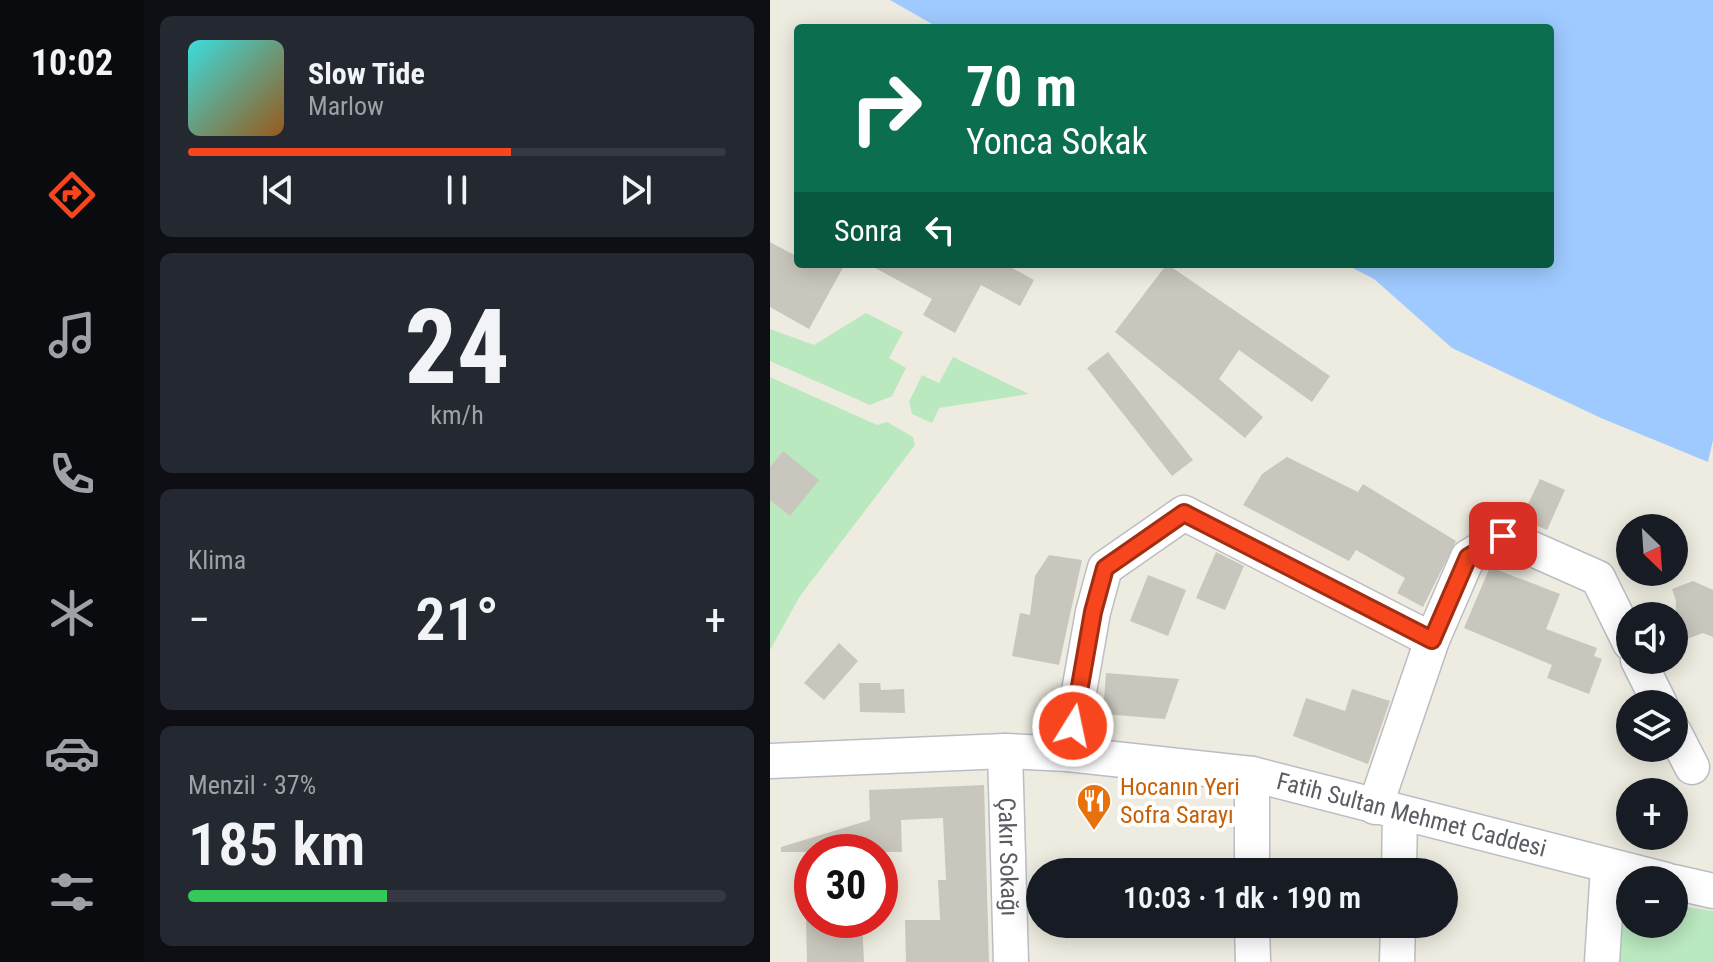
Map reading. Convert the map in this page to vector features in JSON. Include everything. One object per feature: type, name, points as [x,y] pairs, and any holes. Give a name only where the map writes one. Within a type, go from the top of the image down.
[{"type":"street","points":[[1068,754],[1093,612],[1105,568],[1184,513],[1432,640]]},
{"type":"street","points":[[1396,858],[1387,810],[1432,640],[1468,557],[1503,536],[1598,578],[1616,615]]},
{"type":"street","name":"Fatih Sultan Mehmet Caddesi","points":[[770,761],[1005,751],[1068,754],[1252,774],[1616,869]]},
{"type":"street","name":"Çakır Sokağı","points":[[1005,751],[1011,962]]},
{"type":"street","points":[[1688,759],[1692,767]]},
{"type":"street","points":[[1252,774],[1252,858]]},
{"type":"street","points":[[1602,962],[1608,867]]},
{"type":"street","points":[[1688,885],[1713,891]]},
{"type":"street","points":[[1252,938],[1253,962]]},
{"type":"street","points":[[1397,962],[1398,938]]},
{"type":"green space","points":[[866,313],[903,332],[889,358],[906,368],[892,396],[870,405],[770,361],[770,329],[814,345]]},
{"type":"green space","points":[[953,357],[1029,394],[939,408],[932,423],[912,414],[909,402],[922,375],[939,383]]},
{"type":"green space","points":[[770,377],[877,425],[887,422],[913,437],[915,445],[800,596],[770,650]]},
{"type":"green space","points":[[1688,907],[1713,911],[1713,962],[1612,962],[1616,918],[1616,938],[1688,938]]},
{"type":"water","points":[[890,0],[1713,0],[1713,440],[1708,462],[1601,418],[1452,348],[1374,279],[1353,268],[1554,268],[1554,24],[932,24]]},
{"type":"building","points":[[770,242],[794,255],[794,268],[843,268],[809,329],[770,307]]},
{"type":"building","points":[[875,268],[1012,268],[1034,280],[1020,306],[981,285],[955,333],[923,315],[932,299]]},
{"type":"building","points":[[1164,268],[1173,268],[1330,376],[1312,402],[1239,350],[1219,379],[1263,417],[1245,438],[1115,332]]},
{"type":"building","points":[[1108,352],[1193,460],[1172,476],[1087,368]]},
{"type":"building","points":[[783,451],[819,480],[790,516],[770,500],[770,467]]},
{"type":"building","points":[[1287,457],[1358,492],[1363,484],[1456,541],[1423,607],[1397,593],[1405,578],[1356,550],[1349,561],[1243,505],[1262,474]]},
{"type":"building","points":[[1540,479],[1565,490],[1547,530],[1521,519]]},
{"type":"building","points":[[1216,552],[1244,566],[1225,610],[1196,598]]},
{"type":"building","points":[[1049,555],[1082,560],[1059,665],[1012,656],[1020,613],[1030,615],[1035,576]]},
{"type":"building","points":[[1490,567],[1560,594],[1546,629],[1597,648],[1594,656],[1602,659],[1589,694],[1547,678],[1552,665],[1464,628]]},
{"type":"building","points":[[1148,575],[1186,590],[1168,636],[1130,621]]},
{"type":"building","points":[[1693,581],[1713,590],[1713,637],[1703,633],[1688,639],[1688,602],[1676,602],[1672,589],[1688,586]]},
{"type":"building","points":[[839,643],[858,661],[824,700],[804,683]]},
{"type":"building","points":[[1106,673],[1179,679],[1165,719],[1103,714]]},
{"type":"building","points":[[859,683],[880,683],[881,690],[904,689],[905,713],[860,712]]},
{"type":"building","points":[[1352,689],[1390,701],[1368,764],[1293,736],[1306,698],[1345,711]]},
{"type":"building","points":[[984,785],[989,962],[906,962],[905,920],[940,920],[938,880],[946,880],[943,818],[901,820],[902,852],[898,852],[898,834],[824,834],[870,820],[869,790]]},
{"type":"building","points":[[794,843],[794,852],[781,852],[781,847]]},
{"type":"building","points":[[806,938],[863,938],[864,962],[807,962]]},
{"type":"place","name":"Hocanın Yeri Sofra Sarayı","points":[[1094,832]]},
{"type":"route","points":[[1073,726],[1093,612],[1105,568],[1184,513],[1432,640],[1468,557],[1503,536]]}]
